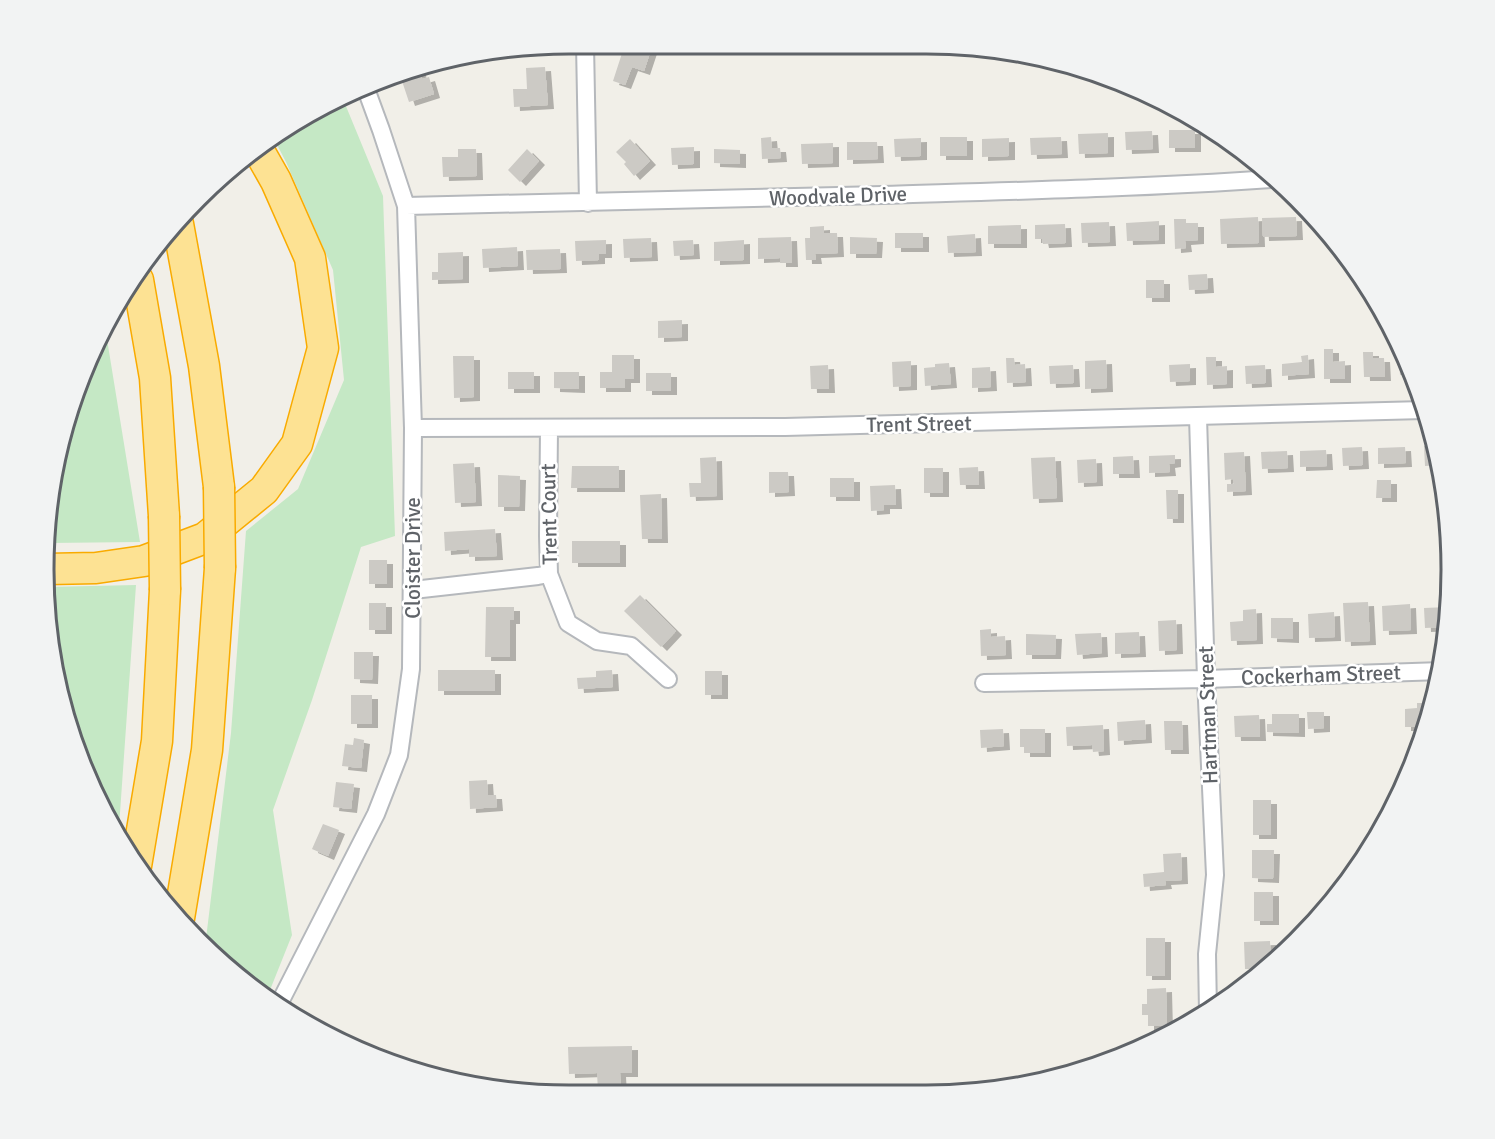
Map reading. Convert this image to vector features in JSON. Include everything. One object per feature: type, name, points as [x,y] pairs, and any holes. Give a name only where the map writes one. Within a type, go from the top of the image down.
[{"type":"highway","points":[[54,569],[96,568],[144,561],[206,538],[264,490],[297,444],[323,348],[310,258],[276,181],[262,156]]},
{"type":"highway","points":[[180,233],[204,366],[219,487],[220,568],[207,750],[181,907]]},
{"type":"highway","points":[[138,852],[157,741],[165,590],[164,516],[155,378],[139,286]]},
{"type":"street","points":[[585,54],[588,203]]},
{"type":"street","name":"Cloister Drive","points":[[282,997],[376,814],[399,755],[411,669],[413,428],[406,206],[368,95]]},
{"type":"street","name":"Woodvale Drive","points":[[406,206],[1053,190],[1262,180]]},
{"type":"street","name":"Trent Street","points":[[413,428],[785,427],[1416,410]]},
{"type":"street","name":"Hartman Street","points":[[1198,417],[1215,875],[1206,954],[1208,1001]]},
{"type":"street","name":"Trent Court","points":[[549,428],[548,536],[544,575],[568,623],[597,641],[631,646],[668,679]]},
{"type":"street","points":[[413,590],[544,575]]},
{"type":"street","name":"Cockerham Street","points":[[984,683],[1206,679],[1431,670]]},
{"type":"green space","points":[[346,105],[383,196],[395,536],[361,547],[312,700],[273,810],[292,935],[271,989],[206,935],[231,733],[246,531],[298,489],[344,380],[333,270],[277,145]]},
{"type":"green space","points":[[107,341],[140,542],[55,543],[58,502],[72,436],[81,404]]},
{"type":"green space","points":[[136,585],[119,820],[93,767],[72,703],[58,637],[55,587]]},
{"type":"building","points":[[622,54],[650,54],[644,71],[632,67],[625,85],[613,81]]},
{"type":"building","points":[[545,67],[548,105],[514,107],[513,89],[527,89],[526,68]]},
{"type":"building","points":[[421,76],[422,79],[429,77],[434,94],[409,102],[402,82]]},
{"type":"building","points":[[1169,130],[1195,130],[1195,148],[1169,148]]},
{"type":"building","points":[[1152,131],[1153,149],[1126,150],[1125,132]]},
{"type":"building","points":[[1108,133],[1108,153],[1079,154],[1078,134]]},
{"type":"building","points":[[771,137],[772,148],[780,148],[781,158],[762,159],[761,138]]},
{"type":"building","points":[[940,137],[967,137],[967,156],[940,156]]},
{"type":"building","points":[[1061,137],[1062,154],[1031,155],[1030,138]]},
{"type":"building","points":[[921,138],[921,156],[895,157],[894,139]]},
{"type":"building","points":[[1009,138],[1009,156],[982,157],[982,139]]},
{"type":"building","points":[[630,139],[650,161],[634,176],[624,164],[626,162],[616,152]]},
{"type":"building","points":[[847,142],[877,142],[878,159],[847,160]]},
{"type":"building","points":[[833,143],[833,163],[802,164],[801,144]]},
{"type":"building","points":[[694,147],[694,164],[672,165],[671,148]]},
{"type":"building","points":[[458,149],[476,149],[477,176],[443,177],[442,157],[458,157]]},
{"type":"building","points":[[527,149],[539,161],[520,182],[508,170]]},
{"type":"building","points":[[714,149],[740,150],[740,164],[714,163]]},
{"type":"building","points":[[1258,217],[1259,243],[1221,244],[1220,219]]},
{"type":"building","points":[[1296,217],[1297,236],[1263,237],[1262,218]]},
{"type":"building","points":[[1174,219],[1186,219],[1186,223],[1198,223],[1198,240],[1185,241],[1186,248],[1175,249]]},
{"type":"building","points":[[1159,221],[1159,240],[1127,241],[1126,223]]},
{"type":"building","points":[[1109,222],[1110,242],[1082,243],[1081,223]]},
{"type":"building","points":[[1065,224],[1066,243],[1043,244],[1042,239],[1035,239],[1035,225]]},
{"type":"building","points":[[1021,225],[1021,244],[988,244],[988,226]]},
{"type":"building","points":[[824,226],[824,233],[837,233],[838,253],[815,254],[816,260],[806,260],[805,238],[810,238],[810,227]]},
{"type":"building","points":[[895,233],[923,233],[923,248],[895,248]]},
{"type":"building","points":[[975,234],[976,252],[948,253],[947,236]]},
{"type":"building","points":[[791,237],[792,263],[780,263],[780,258],[758,259],[758,238]]},
{"type":"building","points":[[850,237],[877,238],[876,254],[850,254]]},
{"type":"building","points":[[651,238],[652,257],[624,258],[623,239]]},
{"type":"building","points":[[606,240],[606,254],[599,254],[599,260],[576,261],[575,241]]},
{"type":"building","points":[[693,240],[694,255],[674,256],[673,241]]},
{"type":"building","points":[[744,240],[744,260],[714,261],[714,242]]},
{"type":"building","points":[[517,247],[518,266],[483,268],[482,249]]},
{"type":"building","points":[[560,249],[561,269],[527,270],[526,250]]},
{"type":"building","points":[[463,252],[463,279],[432,280],[432,272],[438,272],[438,253]]},
{"type":"building","points":[[1207,274],[1208,289],[1189,290],[1188,275]]},
{"type":"building","points":[[1146,280],[1164,280],[1164,298],[1146,298]]},
{"type":"building","points":[[682,320],[682,337],[658,338],[658,321]]},
{"type":"building","points":[[1324,349],[1333,349],[1333,362],[1345,361],[1345,379],[1324,379]]},
{"type":"building","points":[[1363,352],[1373,352],[1373,358],[1384,358],[1385,377],[1364,377]]},
{"type":"building","points":[[612,355],[634,355],[634,379],[625,379],[625,388],[600,388],[600,372],[612,372]]},
{"type":"building","points":[[1308,355],[1309,374],[1282,376],[1282,364],[1302,362],[1301,356]]},
{"type":"building","points":[[453,356],[474,356],[474,397],[454,398]]},
{"type":"building","points":[[1206,357],[1216,357],[1216,367],[1227,366],[1227,384],[1207,385]]},
{"type":"building","points":[[1006,358],[1014,358],[1015,365],[1025,364],[1026,382],[1007,383]]},
{"type":"building","points":[[1106,360],[1107,388],[1085,389],[1085,361]]},
{"type":"building","points":[[911,361],[911,386],[893,387],[892,362]]},
{"type":"building","points":[[949,363],[951,384],[925,386],[924,368]]},
{"type":"building","points":[[1190,364],[1190,381],[1170,382],[1169,365]]},
{"type":"building","points":[[828,365],[829,389],[811,389],[810,366]]},
{"type":"building","points":[[1073,365],[1074,383],[1050,384],[1049,366]]},
{"type":"building","points":[[1265,365],[1266,383],[1246,384],[1245,366]]},
{"type":"building","points":[[990,367],[991,387],[972,388],[972,368]]},
{"type":"building","points":[[508,372],[534,372],[534,389],[508,389]]},
{"type":"building","points":[[554,372],[579,372],[579,389],[554,388]]},
{"type":"building","points":[[646,373],[671,373],[671,391],[646,391]]},
{"type":"building","points":[[1424,446],[1430,466],[1425,466]]},
{"type":"building","points":[[1362,447],[1363,465],[1343,466],[1342,448]]},
{"type":"building","points":[[1405,447],[1406,463],[1378,464],[1378,448]]},
{"type":"building","points":[[1326,450],[1327,466],[1300,467],[1300,451]]},
{"type":"building","points":[[1287,451],[1288,468],[1262,469],[1261,452]]},
{"type":"building","points":[[1244,452],[1246,491],[1227,492],[1227,484],[1234,484],[1233,479],[1225,480],[1224,453]]},
{"type":"building","points":[[1175,455],[1175,463],[1169,464],[1170,472],[1149,473],[1149,456]]},
{"type":"building","points":[[1133,456],[1134,474],[1113,474],[1113,457]]},
{"type":"building","points":[[716,457],[717,496],[690,497],[689,483],[701,483],[700,458]]},
{"type":"building","points":[[1055,457],[1057,498],[1033,499],[1031,458]]},
{"type":"building","points":[[1096,459],[1097,482],[1078,483],[1077,460]]},
{"type":"building","points":[[474,463],[476,502],[455,503],[453,464]]},
{"type":"building","points":[[572,466],[619,466],[619,488],[571,488]]},
{"type":"building","points":[[978,467],[979,485],[960,485],[959,468]]},
{"type":"building","points":[[924,468],[943,468],[943,493],[924,493]]},
{"type":"building","points":[[769,472],[788,472],[789,492],[769,493]]},
{"type":"building","points":[[498,475],[520,476],[519,507],[498,507]]},
{"type":"building","points":[[830,478],[854,478],[854,497],[830,497]]},
{"type":"building","points":[[1377,480],[1391,480],[1391,498],[1376,498]]},
{"type":"building","points":[[895,485],[896,505],[884,505],[884,510],[871,511],[870,486]]},
{"type":"building","points":[[1166,490],[1178,490],[1178,519],[1167,519]]},
{"type":"building","points":[[661,494],[662,539],[642,539],[640,495]]},
{"type":"building","points":[[495,529],[497,556],[469,557],[469,549],[445,551],[444,532]]},
{"type":"building","points":[[572,541],[620,541],[620,563],[572,563]]},
{"type":"building","points":[[369,560],[387,560],[387,584],[369,584]]},
{"type":"building","points":[[640,595],[676,631],[661,647],[624,611]]},
{"type":"building","points":[[1368,602],[1370,641],[1345,642],[1343,603]]},
{"type":"building","points":[[369,603],[386,603],[386,630],[369,630]]},
{"type":"building","points":[[1410,604],[1411,630],[1383,631],[1382,606]]},
{"type":"building","points":[[486,607],[514,607],[514,620],[510,620],[510,657],[485,657]]},
{"type":"building","points":[[1440,607],[1438,627],[1425,628],[1424,608]]},
{"type":"building","points":[[1256,609],[1257,640],[1231,641],[1230,622],[1243,621],[1243,610]]},
{"type":"building","points":[[1334,612],[1335,637],[1309,638],[1308,614]]},
{"type":"building","points":[[1271,618],[1293,618],[1293,639],[1271,638]]},
{"type":"building","points":[[1176,620],[1177,650],[1159,651],[1158,621]]},
{"type":"building","points":[[991,629],[991,637],[1005,636],[1006,655],[981,656],[980,630]]},
{"type":"building","points":[[1139,632],[1140,653],[1115,654],[1115,633]]},
{"type":"building","points":[[1101,633],[1102,653],[1077,655],[1075,634]]},
{"type":"building","points":[[1026,634],[1056,635],[1055,655],[1026,655]]},
{"type":"building","points":[[354,652],[373,652],[372,680],[354,679]]},
{"type":"building","points":[[438,670],[495,670],[495,691],[438,691]]},
{"type":"building","points":[[612,670],[613,687],[578,689],[577,678],[596,677],[596,671]]},
{"type":"building","points":[[705,671],[722,671],[722,695],[705,695]]},
{"type":"building","points":[[351,695],[372,695],[372,724],[351,724]]},
{"type":"building","points":[[1417,703],[1423,703],[1416,727],[1405,727],[1405,709],[1417,708]]},
{"type":"building","points":[[1307,712],[1324,712],[1324,728],[1308,729]]},
{"type":"building","points":[[1272,714],[1299,714],[1299,733],[1267,732],[1267,724],[1272,724]]},
{"type":"building","points":[[1259,715],[1260,737],[1235,737],[1234,716]]},
{"type":"building","points":[[1145,720],[1146,739],[1118,741],[1117,722]]},
{"type":"building","points":[[1164,721],[1182,721],[1183,750],[1165,750]]},
{"type":"building","points":[[1103,725],[1104,751],[1093,752],[1092,745],[1067,746],[1066,727]]},
{"type":"building","points":[[1003,729],[1004,746],[981,748],[980,730]]},
{"type":"building","points":[[1020,729],[1045,729],[1045,753],[1024,753],[1024,747],[1020,747]]},
{"type":"building","points":[[354,738],[364,740],[361,768],[342,766],[345,744],[353,745]]},
{"type":"building","points":[[487,780],[488,795],[496,795],[497,807],[470,809],[469,781]]},
{"type":"building","points":[[336,782],[354,784],[351,809],[333,807]]},
{"type":"building","points":[[1253,800],[1271,800],[1271,835],[1253,835]]},
{"type":"building","points":[[323,824],[339,830],[328,856],[312,849]]},
{"type":"building","points":[[1252,850],[1274,850],[1273,879],[1252,878]]},
{"type":"building","points":[[1181,853],[1182,880],[1165,881],[1166,885],[1144,887],[1143,874],[1164,872],[1163,854]]},
{"type":"building","points":[[1254,892],[1273,892],[1273,921],[1254,921]]},
{"type":"building","points":[[1146,938],[1165,938],[1165,976],[1146,976]]},
{"type":"building","points":[[1270,941],[1270,952],[1250,969],[1245,969],[1244,942]]},
{"type":"building","points":[[1166,988],[1167,1025],[1164,1026],[1148,1026],[1148,1015],[1142,1015],[1142,1004],[1147,1004],[1147,989]]},
{"type":"building","points":[[632,1046],[632,1073],[620,1073],[621,1085],[598,1085],[597,1073],[569,1074],[568,1047]]}]
